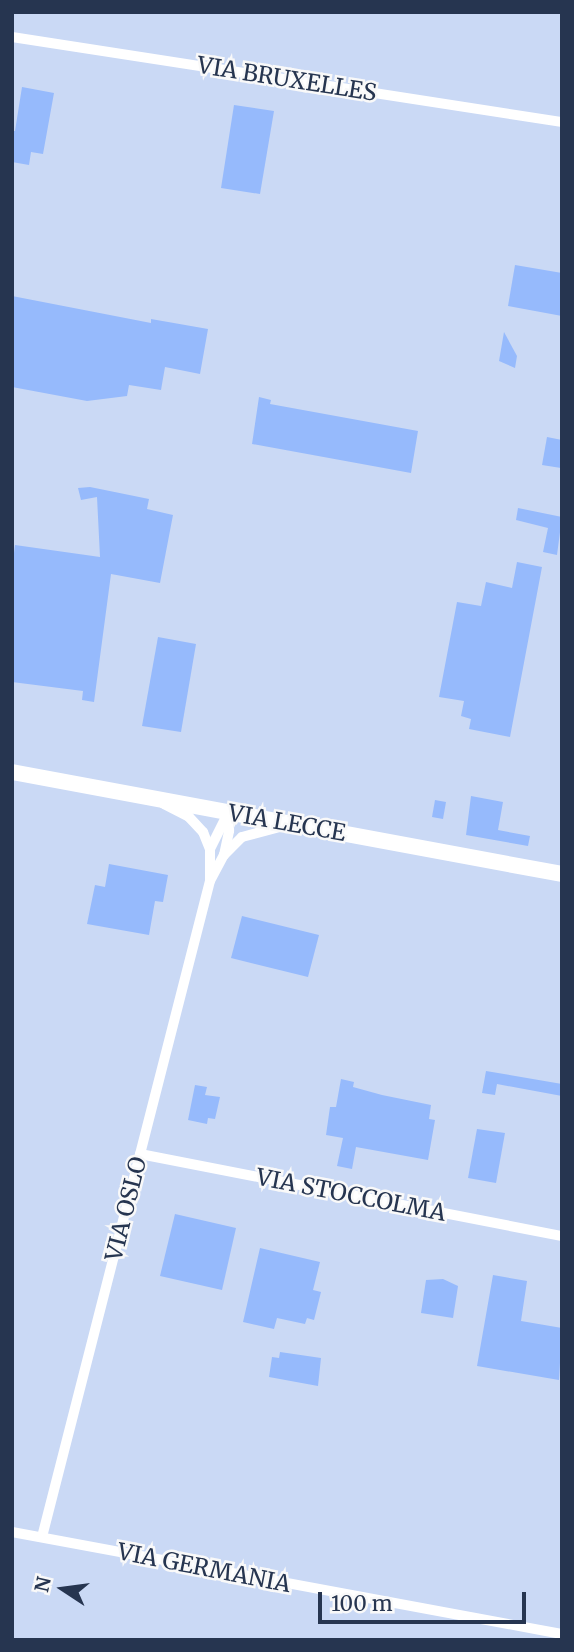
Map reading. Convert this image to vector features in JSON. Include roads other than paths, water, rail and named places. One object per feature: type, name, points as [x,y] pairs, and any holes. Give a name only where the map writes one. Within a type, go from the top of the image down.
[{"type":"main road","name":"VIA LECCE","points":[[12,772],[562,874]]},
{"type":"street","name":"VIA BRUXELLES","points":[[12,37],[562,122]]},
{"type":"street","points":[[149,797],[189,817],[203,832],[209,849],[210,881]]},
{"type":"street","points":[[209,849],[228,813]]},
{"type":"street","points":[[225,855],[229,831],[228,813]]},
{"type":"street","points":[[210,881],[225,855],[243,837],[292,824]]},
{"type":"street","name":"VIA OSLO","points":[[43,1537],[210,881]]},
{"type":"street","name":"VIA STOCCOLMA","points":[[140,1154],[562,1236]]},
{"type":"street","name":"VIA GERMANIA","points":[[12,1532],[562,1634]]}]
